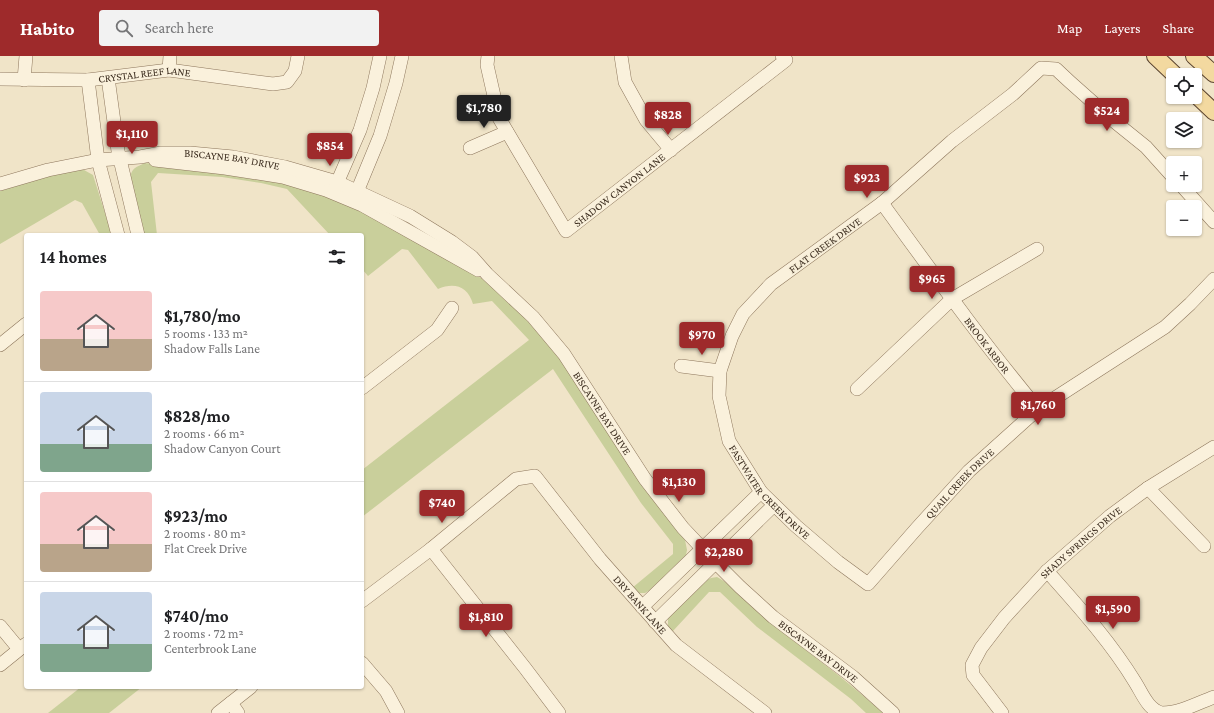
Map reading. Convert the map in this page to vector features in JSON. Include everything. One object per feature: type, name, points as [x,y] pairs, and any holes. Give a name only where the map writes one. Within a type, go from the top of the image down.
[{"type":"main road","points":[[1155,56],[1168,68]]},
{"type":"main road","points":[[1194,56],[1214,74]]},
{"type":"main road","points":[[1202,101],[1214,112]]},
{"type":"street","points":[[24,80],[26,56]]},
{"type":"street","points":[[169,70],[170,56]]},
{"type":"street","name":"CRYSTAL REEF LANE","points":[[0,79],[88,80],[169,70],[273,84],[287,82],[295,71],[298,56]]},
{"type":"street","points":[[335,188],[360,130],[374,88],[380,56]]},
{"type":"street","points":[[355,196],[380,136],[396,83],[402,56]]},
{"type":"street","points":[[470,148],[507,132],[499,118],[487,65],[488,56]]},
{"type":"street","points":[[622,56],[625,82],[646,120],[670,150]]},
{"type":"street","name":"SHADOW CANYON LANE","points":[[507,132],[566,231],[670,150],[784,58]]},
{"type":"street","name":"FLAT CREEK DRIVE","points":[[720,371],[732,336],[743,314],[771,284],[882,203],[952,141],[1013,94],[1041,68],[1056,69],[1115,122],[1146,147],[1166,169]]},
{"type":"street","points":[[108,78],[120,158],[138,233]]},
{"type":"street","points":[[88,80],[98,160],[117,233]]},
{"type":"street","name":"BISCAYNE BAY DRIVE","points":[[0,184],[48,170],[98,160],[140,157],[160,153],[232,157],[285,167],[355,196],[410,216],[452,242],[472,257],[487,274],[533,317],[564,354],[645,479],[683,528],[702,549],[773,617],[853,677],[893,713]]},
{"type":"street","points":[[1187,192],[1214,222]]},
{"type":"street","name":"BROOK ARBOR","points":[[882,203],[952,299],[1038,409]]},
{"type":"street","points":[[857,389],[952,299],[1037,249]]},
{"type":"street","name":"QUAIL CREEK DRIVE","points":[[868,584],[969,470],[1038,409],[1165,327],[1214,279]]},
{"type":"street","points":[[364,386],[437,330],[452,308]]},
{"type":"street","points":[[0,345],[24,326]]},
{"type":"street","points":[[681,366],[720,371]]},
{"type":"street","name":"FASTWATER CREEK DRIVE","points":[[720,371],[719,396],[729,441],[761,492],[838,562],[868,584]]},
{"type":"street","name":"SHADY SPRINGS DRIVE","points":[[1002,713],[973,675],[972,665],[981,648],[1004,618],[1047,571],[1110,516],[1148,488],[1214,447]]},
{"type":"street","name":"DRY BANK LANE","points":[[431,549],[516,479],[535,476],[600,559],[676,645],[765,713]]},
{"type":"street","points":[[1148,488],[1204,546]]},
{"type":"street","points":[[642,607],[761,492]]},
{"type":"street","points":[[655,622],[774,505]]},
{"type":"street","points":[[364,599],[431,549],[559,713]]},
{"type":"street","points":[[1047,571],[1093,623],[1121,661],[1152,708],[1162,713],[1177,713],[1214,697]]},
{"type":"street","points":[[0,626],[23,646],[0,665]]},
{"type":"street","points":[[364,665],[386,691],[398,713]]},
{"type":"street","points":[[218,713],[234,708],[249,689]]},
{"type":"green space","points":[[145,163],[233,173],[266,179],[306,189],[342,202],[391,223],[484,280],[514,306],[562,362],[644,487],[685,540],[687,550],[686,555],[650,590],[645,593],[638,593],[632,588],[673,554],[673,544],[641,503],[553,369],[364,515],[364,468],[529,340],[492,301],[473,304],[468,293],[460,287],[450,286],[438,289],[408,250],[402,249],[368,276],[364,271],[364,233],[328,233],[287,189],[222,177],[158,173],[151,182],[157,233],[144,233],[134,203],[130,179],[133,170]]},
{"type":"green space","points":[[78,170],[84,170],[93,175],[111,233],[99,233],[82,203],[75,200],[0,244],[0,191],[45,177]]},
{"type":"green space","points":[[717,577],[723,580],[764,617],[869,700],[883,713],[866,713],[851,699],[757,627],[720,592],[709,592],[673,631],[668,626],[668,618],[705,581]]},
{"type":"green space","points":[[78,689],[139,689],[109,713],[48,713]]}]
